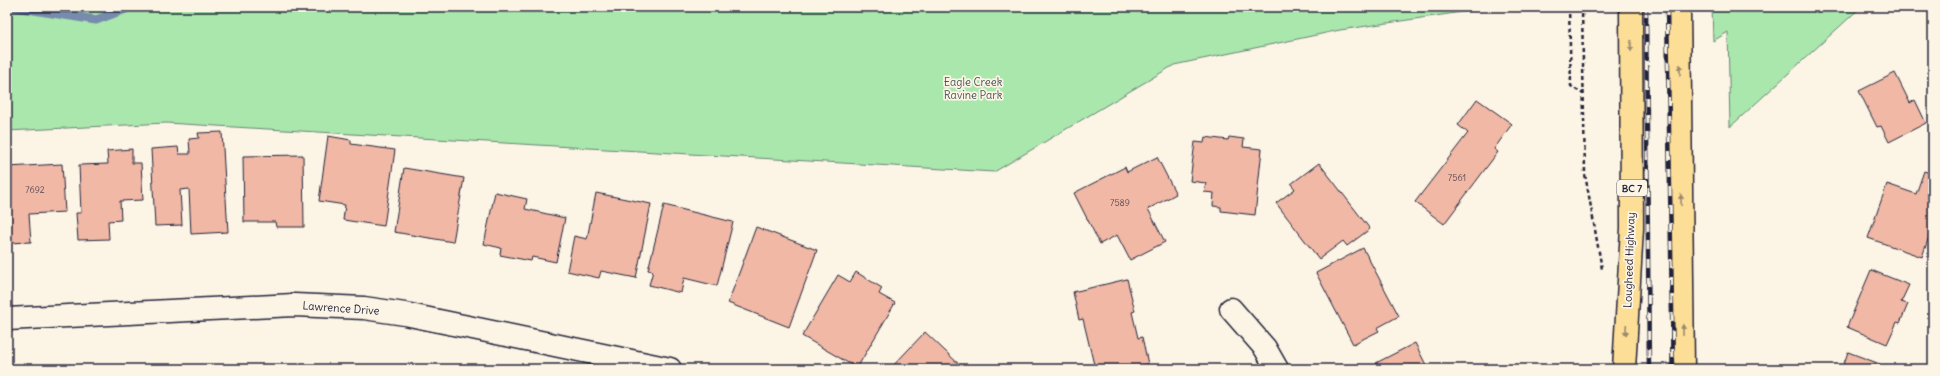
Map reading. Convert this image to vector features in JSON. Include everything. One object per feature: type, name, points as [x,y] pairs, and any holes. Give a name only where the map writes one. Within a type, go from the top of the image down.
[{"type":"main road","name":"Lougheed Highway","points":[[1624,369],[1632,228],[1631,7]]},
{"type":"main road","points":[[1679,7],[1683,369]]},
{"type":"street","name":"Lawrence Drive","points":[[7,320],[294,305],[364,308],[406,314],[670,369]]},
{"type":"street","points":[[1231,308],[1266,348],[1277,369]]},
{"type":"path","points":[[1569,7],[1571,86],[1583,94]]},
{"type":"path","points":[[1582,7],[1585,174]]},
{"type":"green space","name":"Eagle Creek Ravine Park","points":[[7,7],[1496,7],[1340,30],[1174,65],[994,172],[166,123],[7,131]]},
{"type":"green space","points":[[1712,7],[1861,7],[1730,127],[1728,32],[1713,41]]},
{"type":"building","points":[[1895,73],[1910,103],[1915,100],[1926,123],[1889,142],[1881,126],[1877,127],[1859,91]]},
{"type":"building","points":[[1477,99],[1512,124],[1494,149],[1498,152],[1444,224],[1415,202],[1468,133],[1458,125]]},
{"type":"building","points":[[222,132],[228,232],[191,234],[189,189],[180,190],[182,225],[155,226],[151,149],[178,147],[179,154],[190,154],[189,139],[199,138],[198,133]]},
{"type":"building","points":[[328,136],[351,140],[351,144],[395,150],[384,226],[343,220],[345,205],[319,201]]},
{"type":"building","points":[[1205,137],[1228,140],[1229,137],[1244,139],[1243,147],[1262,149],[1255,215],[1221,211],[1221,207],[1213,206],[1214,193],[1204,192],[1206,183],[1190,181],[1195,142],[1204,143]]},
{"type":"building","points":[[132,149],[132,163],[141,163],[143,200],[120,201],[121,220],[108,221],[109,239],[78,240],[76,213],[81,213],[79,165],[108,164],[107,151]]},
{"type":"building","points":[[303,155],[304,227],[276,227],[275,222],[244,222],[243,156]]},
{"type":"building","points":[[1157,157],[1176,194],[1148,209],[1165,242],[1130,260],[1117,235],[1100,244],[1074,193],[1125,167],[1127,172]]},
{"type":"building","points":[[1319,163],[1370,229],[1347,246],[1343,241],[1319,259],[1276,203],[1295,189],[1291,184]]},
{"type":"building","points":[[62,164],[65,212],[29,214],[31,242],[7,243],[7,167]]},
{"type":"building","points":[[404,168],[464,178],[453,242],[394,232]]},
{"type":"building","points":[[1924,171],[1933,174],[1933,225],[1922,257],[1868,238],[1887,184],[1916,194]]},
{"type":"building","points":[[495,192],[527,199],[525,209],[565,218],[556,262],[532,257],[531,261],[500,255],[501,248],[484,244]]},
{"type":"building","points":[[596,193],[651,204],[636,278],[601,271],[599,278],[567,271],[574,236],[587,239]]},
{"type":"building","points":[[664,205],[733,222],[717,286],[684,278],[681,293],[649,285],[653,271],[648,270]]},
{"type":"building","points":[[756,227],[817,250],[789,327],[728,303]]},
{"type":"building","points":[[1363,248],[1399,316],[1377,328],[1379,331],[1353,344],[1316,273]]},
{"type":"building","points":[[1871,270],[1909,285],[1901,302],[1908,304],[1900,323],[1897,322],[1887,344],[1847,327]]},
{"type":"building","points":[[856,272],[882,288],[879,294],[895,303],[857,368],[802,336],[838,275],[850,282]]},
{"type":"building","points":[[1127,279],[1135,311],[1132,312],[1138,338],[1142,337],[1148,364],[1126,369],[1095,369],[1083,319],[1079,320],[1073,292]]},
{"type":"building","points":[[925,332],[964,369],[890,369]]},
{"type":"building","points":[[1415,343],[1428,369],[1380,369],[1376,363]]},
{"type":"building","points":[[1848,352],[1880,364],[1878,369],[1842,369]]},
{"type":"waterway","points":[[15,7],[96,20],[131,7]]},
{"type":"railway","points":[[1646,7],[1649,369]]},
{"type":"railway","points":[[1667,7],[1673,369]]}]
